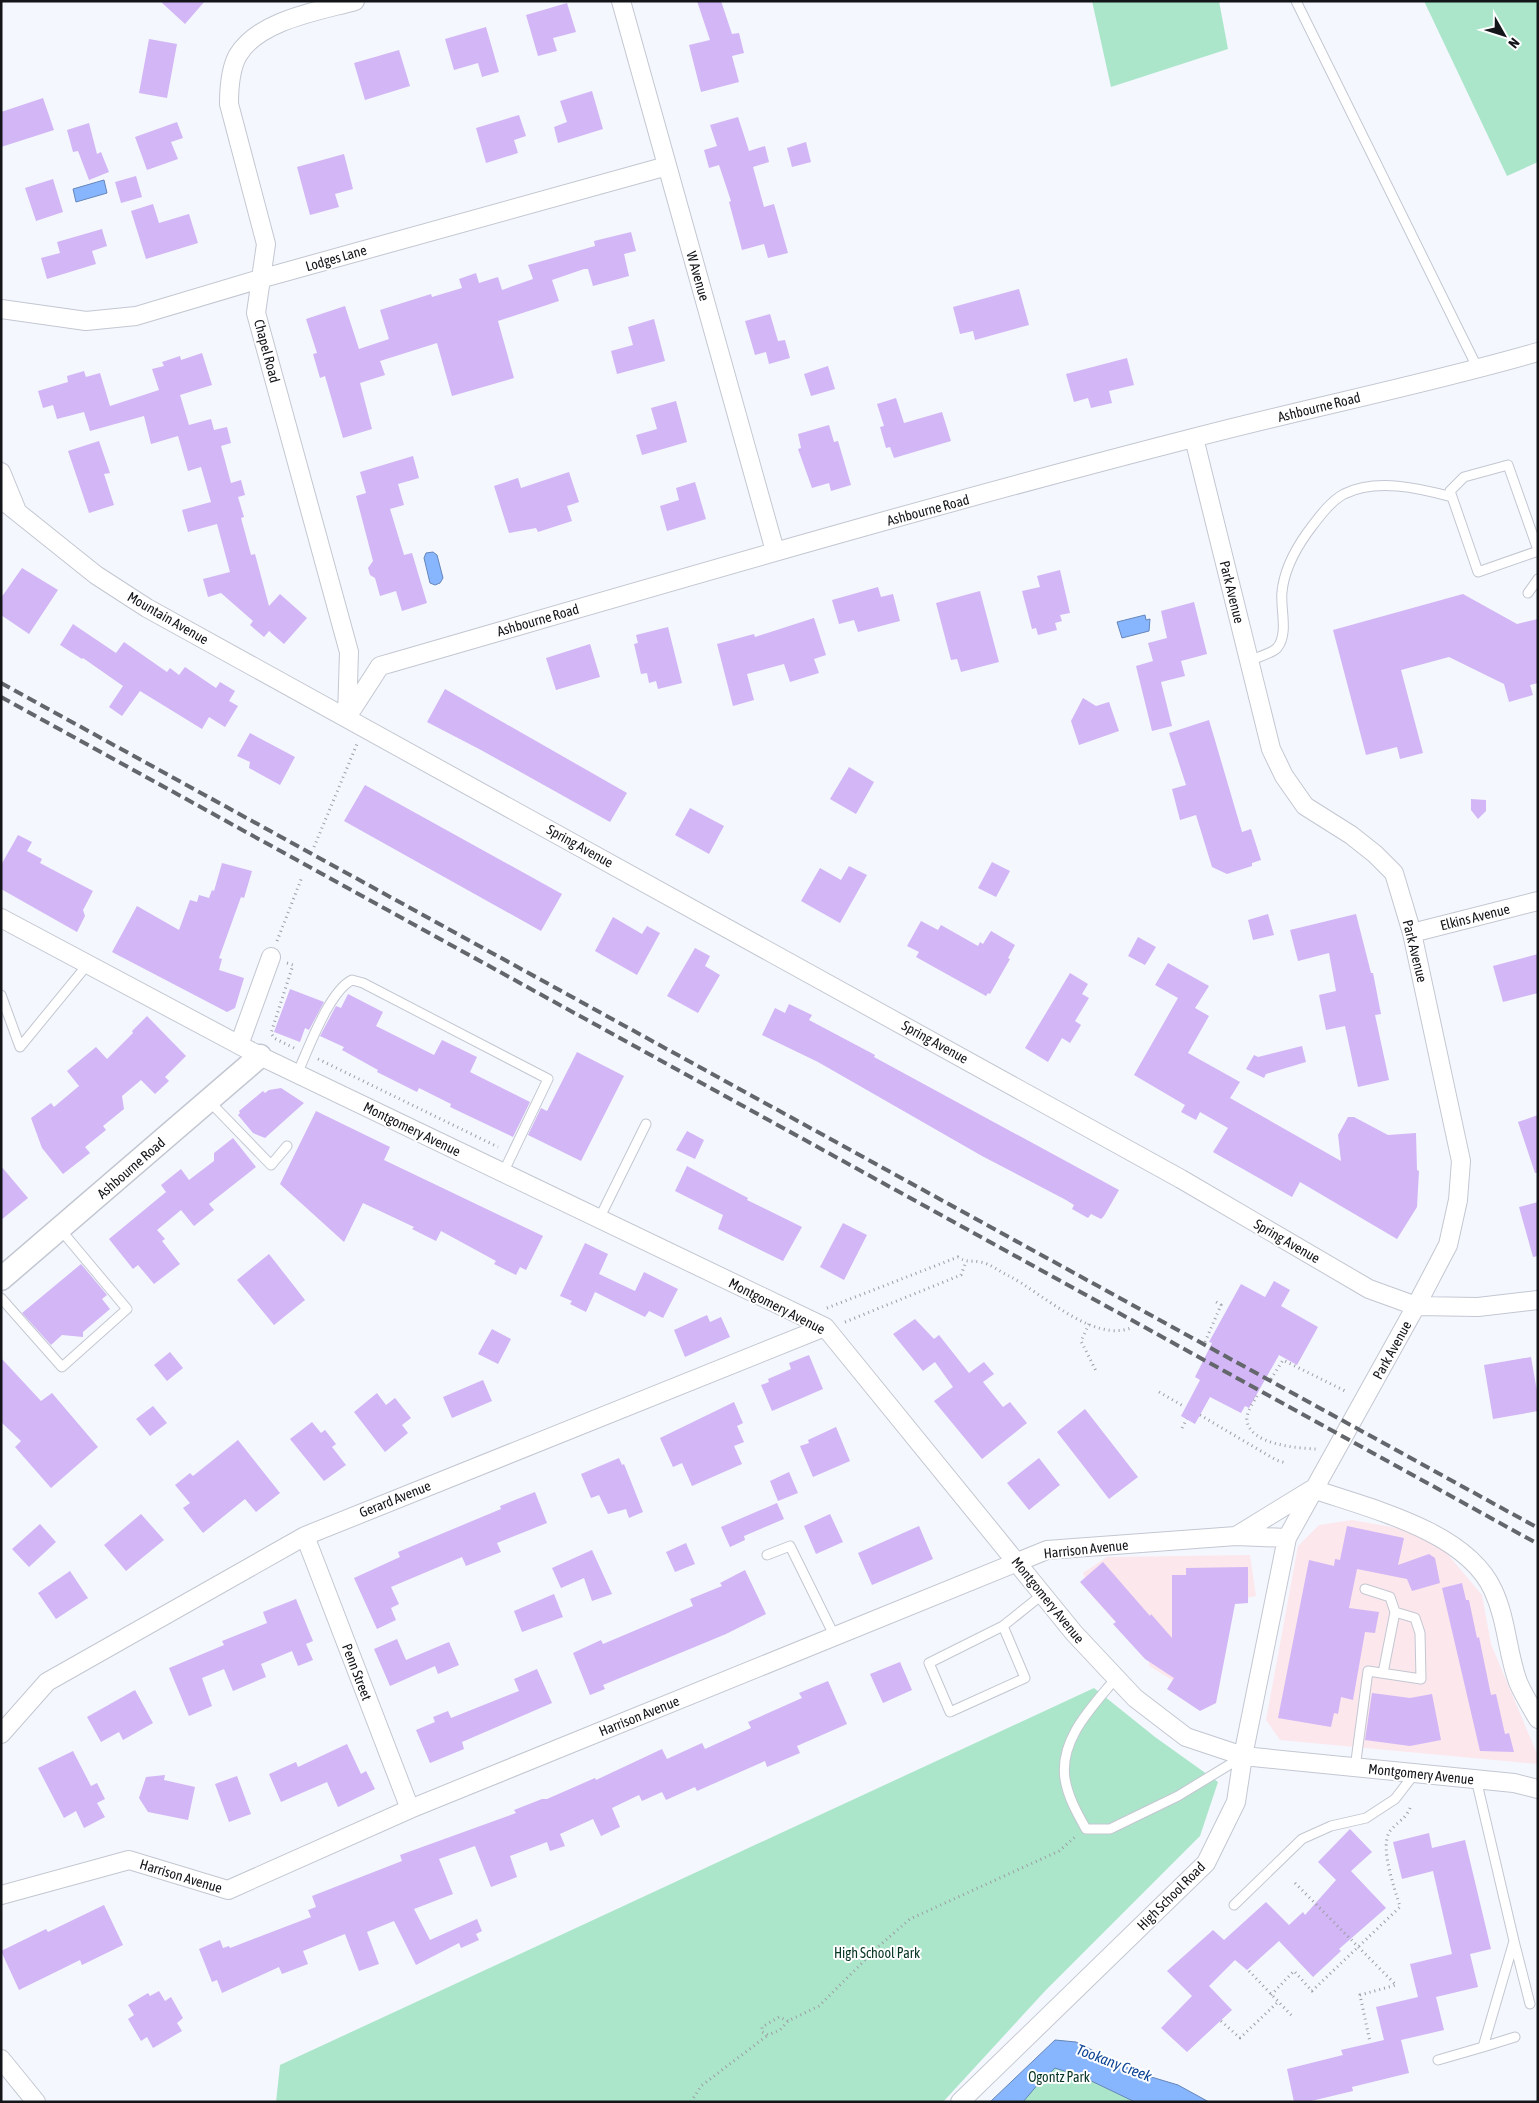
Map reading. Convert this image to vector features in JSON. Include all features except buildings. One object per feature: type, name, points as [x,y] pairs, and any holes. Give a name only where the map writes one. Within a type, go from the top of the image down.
[{"type":"street","name":"Chapel Road","points":[[347,717],[348,652],[256,314],[266,244],[229,104],[232,74],[238,55],[255,38],[271,27],[290,19],[355,1]]},
{"type":"street","name":"W Avenue","points":[[621,1],[775,551]]},
{"type":"street","name":"Lodges Lane","points":[[1,309],[86,321],[136,316],[260,279],[667,166]]},
{"type":"street","name":"Ashbourne Road","points":[[347,717],[380,666],[775,551],[1194,438],[1478,369],[1538,352]]},
{"type":"street","name":"Park Avenue","points":[[1194,438],[1271,749],[1284,776],[1305,806],[1369,849],[1394,874],[1412,933],[1461,1161],[1458,1200],[1448,1245],[1325,1472],[1287,1538]]},
{"type":"street","points":[[1,472],[17,511]]},
{"type":"street","name":"Mountain Avenue","points":[[1,499],[96,575],[147,608],[347,717]]},
{"type":"street","name":"Spring Avenue","points":[[347,717],[1172,1174],[1369,1289],[1416,1306],[1478,1307],[1538,1300]]},
{"type":"street","name":"Elkins Avenue","points":[[1412,933],[1538,901]]},
{"type":"street","name":"Montgomery Avenue","points":[[1,918],[297,1074],[599,1219],[833,1322],[1017,1562],[1074,1633],[1135,1698],[1186,1737],[1242,1756],[1514,1783],[1538,1789]]},
{"type":"street","points":[[239,1045],[271,957]]},
{"type":"street","name":"Ashbourne Road","points":[[1,1280],[260,1056]]},
{"type":"street","name":"Gerard Avenue","points":[[1,1734],[47,1682],[305,1536],[833,1322]]},
{"type":"street","points":[[1236,1536],[1314,1489],[1428,1530],[1452,1543],[1474,1561],[1493,1589],[1504,1618],[1518,1682],[1538,1718]]},
{"type":"street","name":"Penn Street","points":[[305,1536],[410,1810]]},
{"type":"street","name":"Harrison Avenue","points":[[1,1895],[130,1860],[228,1890],[410,1810],[1047,1550],[1236,1536],[1287,1538]]},
{"type":"street","name":"High School Road","points":[[960,2102],[1206,1863],[1236,1802],[1242,1756],[1287,1538]]},
{"type":"street","points":[[1,2059],[36,2102]]},
{"type":"lane","points":[[1296,1],[1478,369]]},
{"type":"lane","points":[[1508,465],[1538,551],[1478,572],[1450,492],[1464,477],[1508,465]]},
{"type":"lane","points":[[1249,661],[1276,648],[1283,636],[1282,591],[1294,553],[1320,515],[1342,495],[1362,487],[1391,487],[1424,489],[1452,497]]},
{"type":"lane","points":[[1528,593],[1538,579]]},
{"type":"lane","points":[[1,995],[20,1047],[88,964]]},
{"type":"lane","points":[[297,1074],[327,1010],[344,984],[352,980],[364,983],[548,1079],[503,1173]]},
{"type":"lane","points":[[209,1101],[270,1166],[287,1146]]},
{"type":"lane","points":[[599,1219],[646,1124]]},
{"type":"lane","points":[[1,1298],[62,1367],[126,1309],[60,1228]]},
{"type":"lane","points":[[767,1555],[790,1546],[835,1636]]},
{"type":"lane","points":[[1365,1589],[1390,1597],[1395,1612],[1383,1673]]},
{"type":"lane","points":[[1003,1626],[1025,1678],[950,1712],[929,1663],[1003,1626],[1043,1594]]},
{"type":"lane","points":[[1355,1768],[1368,1671],[1421,1679],[1420,1632],[1415,1618],[1395,1612]]},
{"type":"lane","points":[[1116,1678],[1079,1722],[1068,1751],[1065,1778],[1072,1803],[1086,1829],[1110,1829],[1178,1796],[1242,1756]]},
{"type":"lane","points":[[1234,1905],[1302,1839],[1331,1826],[1366,1818],[1395,1799],[1415,1773]]},
{"type":"lane","points":[[1476,1779],[1530,2004]]},
{"type":"lane","points":[[1483,2047],[1514,1941]]},
{"type":"lane","points":[[1438,2060],[1516,2037]]},
{"type":"path","points":[[314,847],[364,726]]},
{"type":"path","points":[[302,877],[271,957],[293,965],[271,1033],[274,1038],[512,1154]]},
{"type":"path","points":[[820,1306],[827,1308],[958,1257],[966,1262],[980,1262],[1022,1282],[1060,1309],[1096,1328],[1122,1332],[1133,1327]]},
{"type":"path","points":[[827,1308],[833,1322],[961,1275],[966,1262]]},
{"type":"path","points":[[1205,1342],[1222,1306],[1213,1300]]},
{"type":"path","points":[[1089,1324],[1081,1341],[1097,1373]]},
{"type":"path","points":[[1271,1379],[1283,1360],[1346,1392]]},
{"type":"path","points":[[1159,1392],[1185,1407]]},
{"type":"path","points":[[1257,1396],[1248,1413],[1247,1422],[1254,1432],[1270,1442],[1287,1447],[1321,1449]]},
{"type":"path","points":[[1200,1415],[1276,1460],[1286,1463]]},
{"type":"path","points":[[1182,1428],[1187,1419]]},
{"type":"path","points":[[1271,1995],[1294,1971],[1312,1991],[1400,1907],[1384,1845],[1389,1832],[1406,1816],[1411,1801]]},
{"type":"path","points":[[692,2102],[701,2086],[768,2035],[780,2030],[788,2021],[819,2006],[879,1946],[910,1919],[1059,1851],[1086,1829]]},
{"type":"path","points":[[1295,1883],[1396,1985],[1360,1996],[1370,2042]]},
{"type":"path","points":[[1249,1971],[1294,2018]]},
{"type":"path","points":[[1221,2021],[1240,2038],[1278,2002]]},
{"type":"path","points":[[768,2035],[762,2032],[762,2027],[771,2020],[779,2017],[788,2021]]},
{"type":"shaded area","points":[[1352,1520],[1403,1529],[1445,1551],[1482,1595],[1491,1644],[1538,1756],[1538,1764],[1280,1740],[1266,1720],[1298,1546],[1319,1525]]},
{"type":"shaded area","points":[[1250,1555],[1256,1596],[1231,1601],[1209,1702],[1149,1666],[1149,1660],[1094,1598],[1083,1573],[1107,1557]]},
{"type":"green space","points":[[1092,1],[1219,1],[1228,49],[1111,87]]},
{"type":"green space","points":[[1424,1],[1538,1],[1538,162],[1507,176]]},
{"type":"green space","name":"High School Park","points":[[1094,1688],[1155,1737],[1218,1782],[1200,1836],[1045,1991],[943,2102],[276,2102],[280,2065]]},
{"type":"green space","name":"Ogontz Park","points":[[1047,2055],[1164,2102],[1003,2102]]},
{"type":"water","points":[[104,180],[107,193],[76,202],[73,189]]},
{"type":"water","points":[[433,552],[437,555],[443,578],[440,583],[435,585],[430,583],[424,558],[426,553]]},
{"type":"water","points":[[1145,615],[1146,620],[1150,619],[1149,631],[1122,638],[1117,622]]},
{"type":"water","name":"Tookany Creek","points":[[1055,2040],[1076,2042],[1138,2073],[1178,2085],[1209,2102],[1135,2102],[1083,2077],[1055,2068],[1023,2102],[990,2102]]},
{"type":"railway","points":[[1,683],[1538,1528]]},
{"type":"railway","points":[[1,697],[1538,1544]]}]
